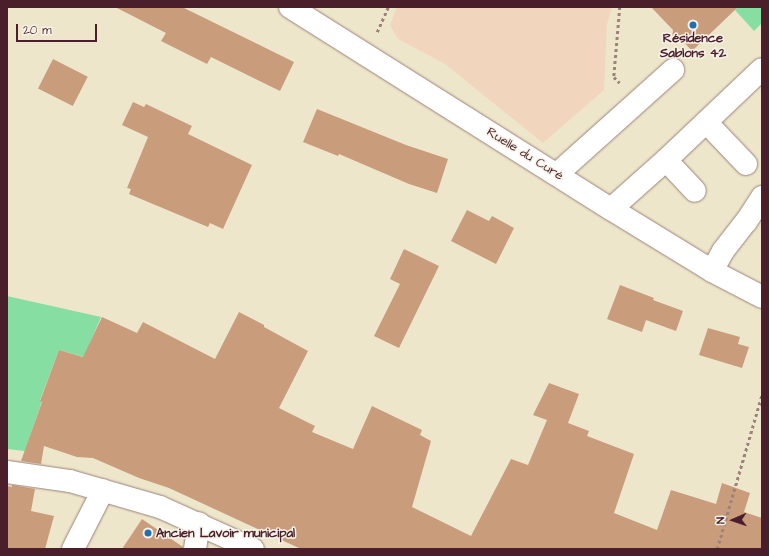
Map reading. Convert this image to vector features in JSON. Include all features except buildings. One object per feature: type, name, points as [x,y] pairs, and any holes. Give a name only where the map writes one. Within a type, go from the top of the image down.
[{"type":"street","name":"Ruelle du Curé","points":[[290,7],[557,174],[610,209],[712,271],[762,297]]},
{"type":"street","points":[[610,209],[666,160],[762,69]]},
{"type":"street","points":[[557,174],[673,70]]},
{"type":"street","points":[[706,122],[746,164]]},
{"type":"street","points":[[666,160],[696,191]]},
{"type":"street","points":[[712,271],[722,251],[746,222],[762,197]]},
{"type":"street","points":[[7,472],[70,481],[160,507],[199,523],[253,549]]},
{"type":"street","points":[[73,549],[102,490]]},
{"type":"street","points":[[195,549],[199,523]]},
{"type":"path","points":[[620,7],[614,78],[639,101]]},
{"type":"path","points":[[717,549],[762,394]]},
{"type":"shaded area","points":[[397,7],[612,7],[607,24],[604,90],[543,143],[445,64],[398,39],[390,25]]},
{"type":"green space","points":[[738,7],[762,7],[762,23],[754,31],[735,10]]},
{"type":"green space","points":[[7,296],[101,317],[84,357],[59,350],[40,400],[42,401],[25,451],[7,449]]},
{"type":"place","name":"Résidence Sablons 42","points":[[693,25]]},
{"type":"place","name":"Ancien Lavoir municipal","points":[[148,533]]}]
